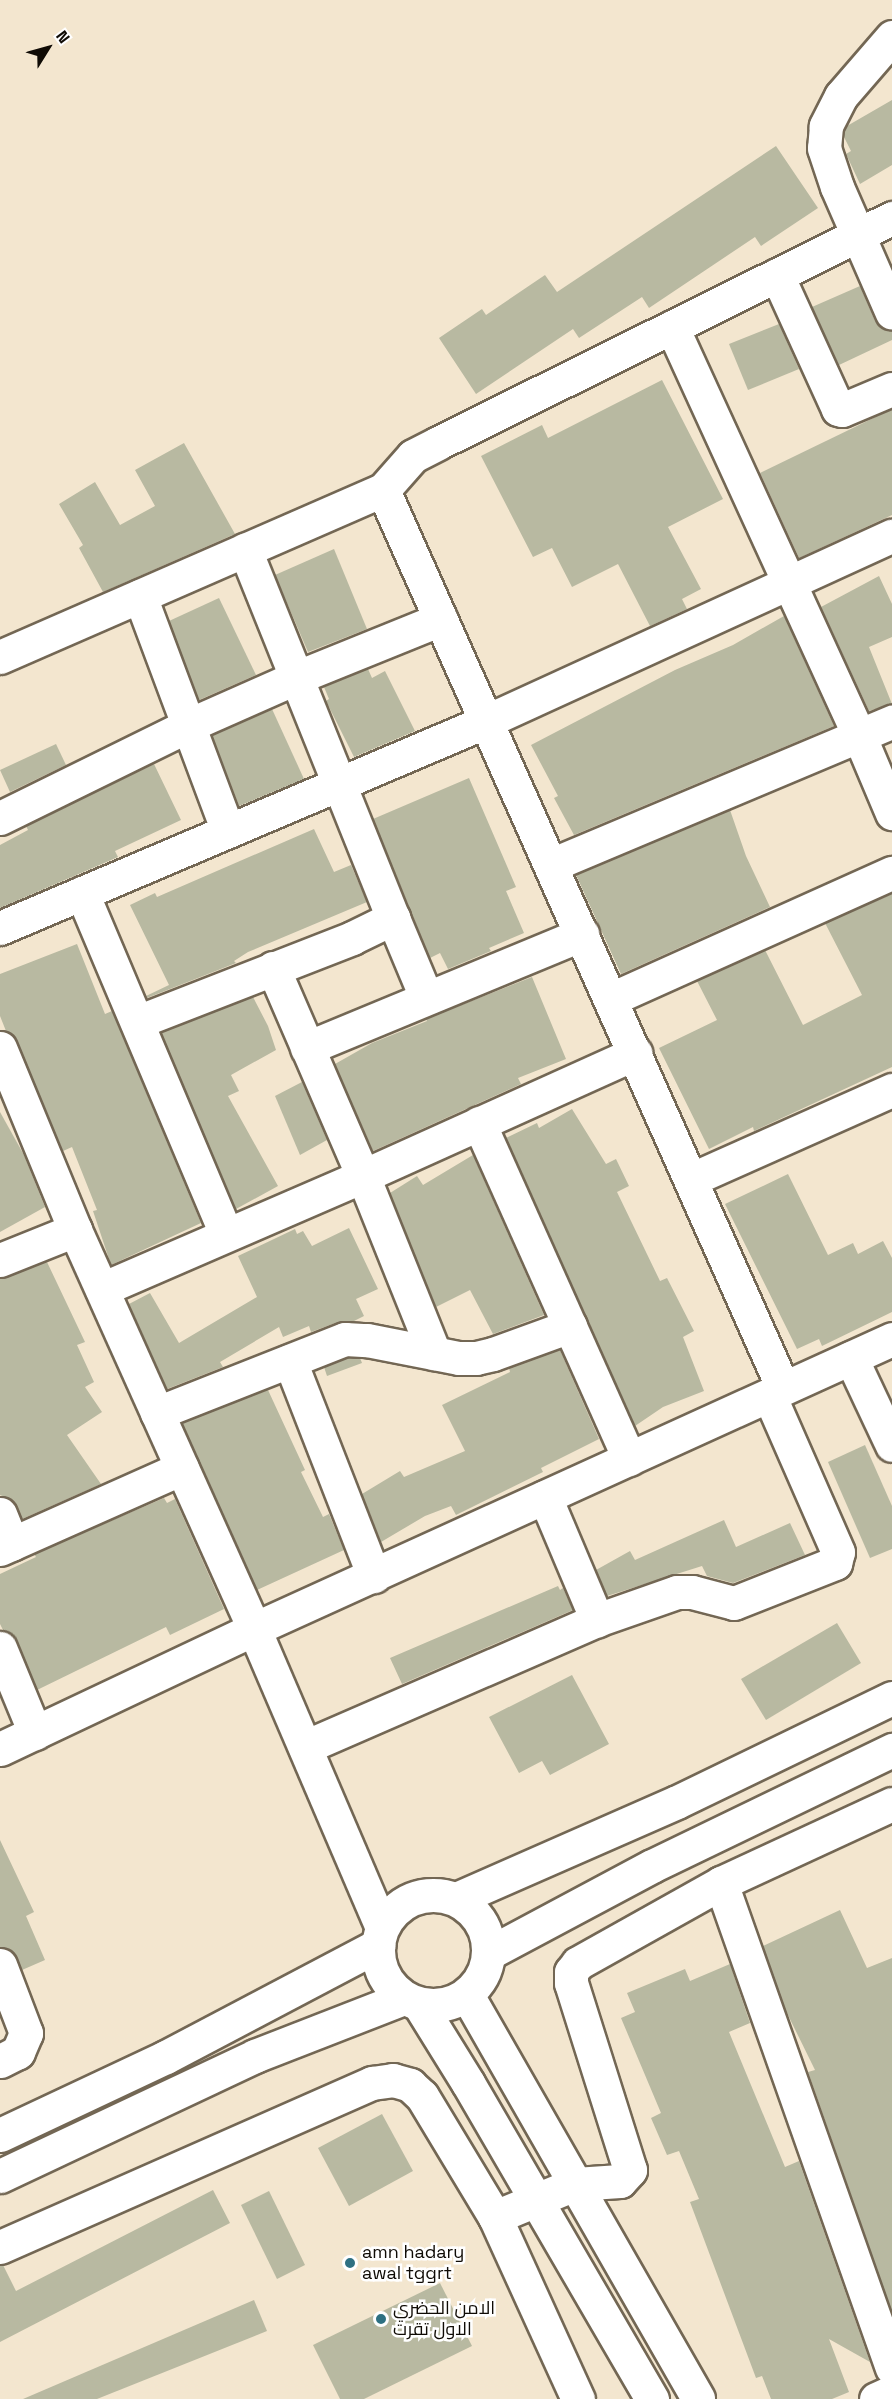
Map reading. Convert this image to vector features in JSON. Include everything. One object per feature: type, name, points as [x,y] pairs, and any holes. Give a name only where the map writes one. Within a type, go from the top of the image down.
[{"type":"main road","points":[[892,37],[841,96],[826,126],[824,148],[857,236],[892,313]]},
{"type":"main road","points":[[0,657],[383,490],[413,456],[892,218]]},
{"type":"main road","points":[[777,275],[838,409],[845,410],[892,389]]},
{"type":"main road","points":[[672,327],[859,735],[892,813]]},
{"type":"main road","points":[[305,1747],[597,1620],[676,1592],[692,1592],[734,1603],[835,1563],[838,1552],[692,1179],[383,490]]},
{"type":"main road","points":[[0,928],[487,721],[892,536]]},
{"type":"main road","points":[[245,550],[426,997]]},
{"type":"main road","points":[[140,596],[228,831]]},
{"type":"main road","points":[[0,818],[189,725],[295,678],[441,619]]},
{"type":"main road","points":[[551,865],[892,722]]},
{"type":"main road","points":[[610,999],[892,873]]},
{"type":"main road","points":[[82,893],[226,1234]]},
{"type":"main road","points":[[137,1022],[393,918]]},
{"type":"main road","points":[[307,1048],[582,934]]},
{"type":"main road","points":[[273,968],[363,1176],[434,1353]]},
{"type":"main road","points":[[102,1289],[363,1176],[635,1053]]},
{"type":"main road","points":[[3,1065],[305,1747],[380,1936],[380,1966],[389,1984],[411,2001],[468,2083],[652,2399]]},
{"type":"main road","points":[[692,1179],[892,1090]]},
{"type":"main road","points":[[479,1123],[629,1459]]},
{"type":"main road","points":[[0,1260],[75,1230]]},
{"type":"main road","points":[[157,1413],[345,1339],[367,1340],[459,1358],[493,1354],[570,1326]]},
{"type":"main road","points":[[0,1749],[254,1629],[892,1339]]},
{"type":"main road","points":[[850,1358],[892,1445]]},
{"type":"main road","points":[[290,1361],[374,1576]]},
{"type":"main road","points":[[0,1514],[6,1547],[182,1468]]},
{"type":"main road","points":[[545,1497],[597,1620]]},
{"type":"main road","points":[[0,1648],[35,1733]]},
{"type":"main road","points":[[456,1899],[677,1802],[892,1698]]},
{"type":"main road","points":[[489,1953],[652,1866],[892,1749]]},
{"type":"main road","points":[[495,2217],[575,2184],[620,2181],[630,2170],[571,1983],[571,1972],[578,1963],[721,1883],[892,1804]]},
{"type":"main road","points":[[721,1883],[892,2368]]},
{"type":"main road","points":[[0,2135],[166,2057],[380,1936],[392,1912],[405,1902],[421,1896],[439,1894],[456,1899],[474,1912],[485,1931],[489,1953],[482,1977],[467,1995],[452,2003],[435,2006],[411,2001],[255,2056],[0,2176]]},
{"type":"main road","points":[[0,1965],[26,2033],[18,2052],[0,2061]]},
{"type":"main road","points":[[467,1995],[698,2399]]},
{"type":"main road","points":[[0,2247],[372,2083],[393,2080],[410,2085],[422,2096],[495,2217],[578,2399]]},
{"type":"main road","points":[[876,2399],[892,2392]]},
{"type":"building","points":[[892,100],[892,165],[860,184],[846,154],[851,151],[844,137],[844,131],[847,126]]},
{"type":"building","points":[[776,146],[818,208],[761,246],[755,237],[649,308],[642,297],[579,338],[573,329],[476,394],[439,338],[482,309],[486,315],[545,275],[557,292]]},
{"type":"building","points":[[860,286],[875,321],[881,328],[892,331],[892,340],[839,365],[812,307]]},
{"type":"building","points":[[779,324],[799,369],[748,390],[729,344]]},
{"type":"building","points":[[662,380],[723,499],[668,527],[701,589],[682,599],[687,609],[650,626],[618,564],[572,587],[552,548],[533,557],[481,456],[542,425],[548,438]]},
{"type":"building","points":[[892,409],[892,515],[799,558],[760,473]]},
{"type":"building","points":[[184,443],[235,534],[103,592],[79,548],[83,545],[59,504],[95,482],[120,525],[155,506],[135,470]]},
{"type":"building","points":[[334,549],[367,629],[308,652],[275,575]]},
{"type":"building","points":[[879,576],[892,604],[892,637],[869,647],[892,704],[869,711],[821,607]]},
{"type":"building","points":[[219,598],[256,675],[199,700],[169,621]]},
{"type":"building","points":[[784,616],[834,726],[574,835],[554,798],[558,796],[531,745],[675,670],[733,645]]},
{"type":"building","points":[[368,669],[372,678],[385,671],[415,731],[354,757],[326,701],[329,699],[324,687]]},
{"type":"building","points":[[272,709],[304,779],[239,806],[212,735]]},
{"type":"building","points":[[56,744],[66,765],[10,792],[0,770]]},
{"type":"building","points":[[154,764],[181,820],[115,851],[118,857],[0,908],[0,845],[28,830],[26,826]]},
{"type":"building","points":[[469,778],[516,887],[506,891],[524,933],[489,948],[491,951],[448,969],[440,953],[430,958],[373,819]]},
{"type":"building","points":[[730,810],[746,856],[770,907],[621,974],[576,875]]},
{"type":"building","points":[[314,829],[334,872],[351,865],[367,902],[248,952],[234,961],[236,963],[147,998],[146,996],[169,985],[130,905],[155,893],[157,897]]},
{"type":"building","points":[[892,894],[892,1067],[754,1131],[753,1127],[709,1149],[659,1048],[717,1020],[697,981],[765,950],[803,1025],[862,995],[825,923]]},
{"type":"building","points":[[77,944],[105,1014],[112,1011],[201,1223],[111,1265],[93,1211],[97,1210],[72,1147],[63,1151],[17,1041],[6,1031],[0,1016],[0,974]]},
{"type":"building","points":[[532,977],[566,1059],[518,1078],[521,1084],[373,1151],[335,1064],[372,1043],[427,1021],[426,1019]]},
{"type":"building","points":[[253,997],[268,1026],[276,1050],[231,1075],[239,1091],[228,1096],[278,1186],[236,1209],[161,1033]]},
{"type":"building","points":[[302,1082],[327,1140],[300,1155],[275,1096]]},
{"type":"building","points":[[572,1109],[606,1164],[616,1159],[629,1186],[617,1192],[660,1281],[667,1278],[694,1331],[683,1337],[704,1391],[663,1407],[635,1426],[506,1138],[537,1123],[539,1128]]},
{"type":"building","points":[[0,1112],[24,1155],[45,1207],[0,1232]]},
{"type":"building","points":[[473,1155],[544,1315],[493,1334],[470,1290],[436,1307],[390,1193],[417,1176],[423,1185]]},
{"type":"building","points":[[788,1174],[828,1255],[853,1243],[858,1254],[883,1241],[892,1258],[892,1312],[822,1346],[819,1339],[797,1349],[725,1204]]},
{"type":"building","points":[[349,1228],[378,1289],[356,1299],[364,1316],[354,1321],[338,1322],[311,1332],[309,1326],[283,1337],[279,1327],[220,1362],[223,1367],[167,1389],[129,1304],[150,1293],[179,1343],[257,1297],[238,1256],[295,1229],[297,1234],[303,1231],[312,1246]]},
{"type":"building","points":[[47,1262],[85,1342],[77,1345],[94,1382],[85,1387],[102,1412],[67,1435],[101,1484],[22,1519],[12,1500],[0,1495],[0,1278]]},
{"type":"building","points":[[560,1350],[599,1439],[541,1468],[543,1472],[456,1515],[451,1506],[425,1516],[381,1542],[362,1494],[400,1471],[404,1477],[465,1451],[442,1405],[510,1372],[509,1368]]},
{"type":"building","points":[[348,1358],[360,1358],[362,1363],[327,1376],[324,1367]]},
{"type":"building","points":[[268,1390],[305,1470],[301,1472],[323,1517],[329,1514],[344,1550],[257,1590],[182,1423]]},
{"type":"building","points":[[865,1445],[892,1506],[892,1549],[870,1558],[828,1462]]},
{"type":"building","points":[[164,1498],[167,1503],[175,1499],[224,1609],[170,1635],[166,1627],[37,1690],[17,1641],[12,1634],[3,1630],[0,1624],[0,1574],[36,1557],[34,1554]]},
{"type":"building","points":[[724,1520],[736,1547],[790,1523],[805,1555],[733,1583],[707,1576],[702,1566],[607,1596],[596,1570],[630,1551],[635,1560]]},
{"type":"building","points":[[558,1586],[560,1590],[563,1588],[573,1610],[402,1684],[390,1658]]},
{"type":"building","points":[[837,1623],[861,1663],[766,1720],[741,1679]]},
{"type":"building","points":[[572,1675],[609,1744],[550,1775],[542,1761],[519,1773],[489,1717]]},
{"type":"building","points":[[0,1840],[34,1912],[26,1916],[45,1960],[22,1970],[12,1951],[0,1947]]},
{"type":"building","points":[[840,1910],[867,1968],[892,1958],[892,2312],[808,2072],[815,2070],[785,2009],[763,1946]]},
{"type":"building","points":[[730,1964],[750,2023],[729,2032],[785,2167],[799,2161],[870,2362],[829,2339],[849,2392],[832,2399],[771,2399],[762,2376],[756,2378],[690,2202],[699,2199],[679,2151],[667,2155],[651,2118],[661,2113],[621,2018],[635,2012],[627,1993],[685,1969],[690,1981]]},
{"type":"building","points":[[382,2114],[413,2171],[349,2206],[318,2148]]},
{"type":"building","points":[[213,2190],[230,2223],[0,2342],[0,2265],[3,2265],[16,2291]]},
{"type":"building","points":[[269,2191],[305,2265],[277,2279],[241,2205]]},
{"type":"building","points":[[440,2283],[472,2346],[364,2399],[340,2399],[313,2345]]},
{"type":"building","points":[[254,2300],[267,2331],[97,2399],[23,2399]]},
{"type":"place","name":"amn hadary awal tggrt","points":[[350,2263]]},
{"type":"place","name":"الامن الحضري الاول تقرت","points":[[381,2319]]}]
